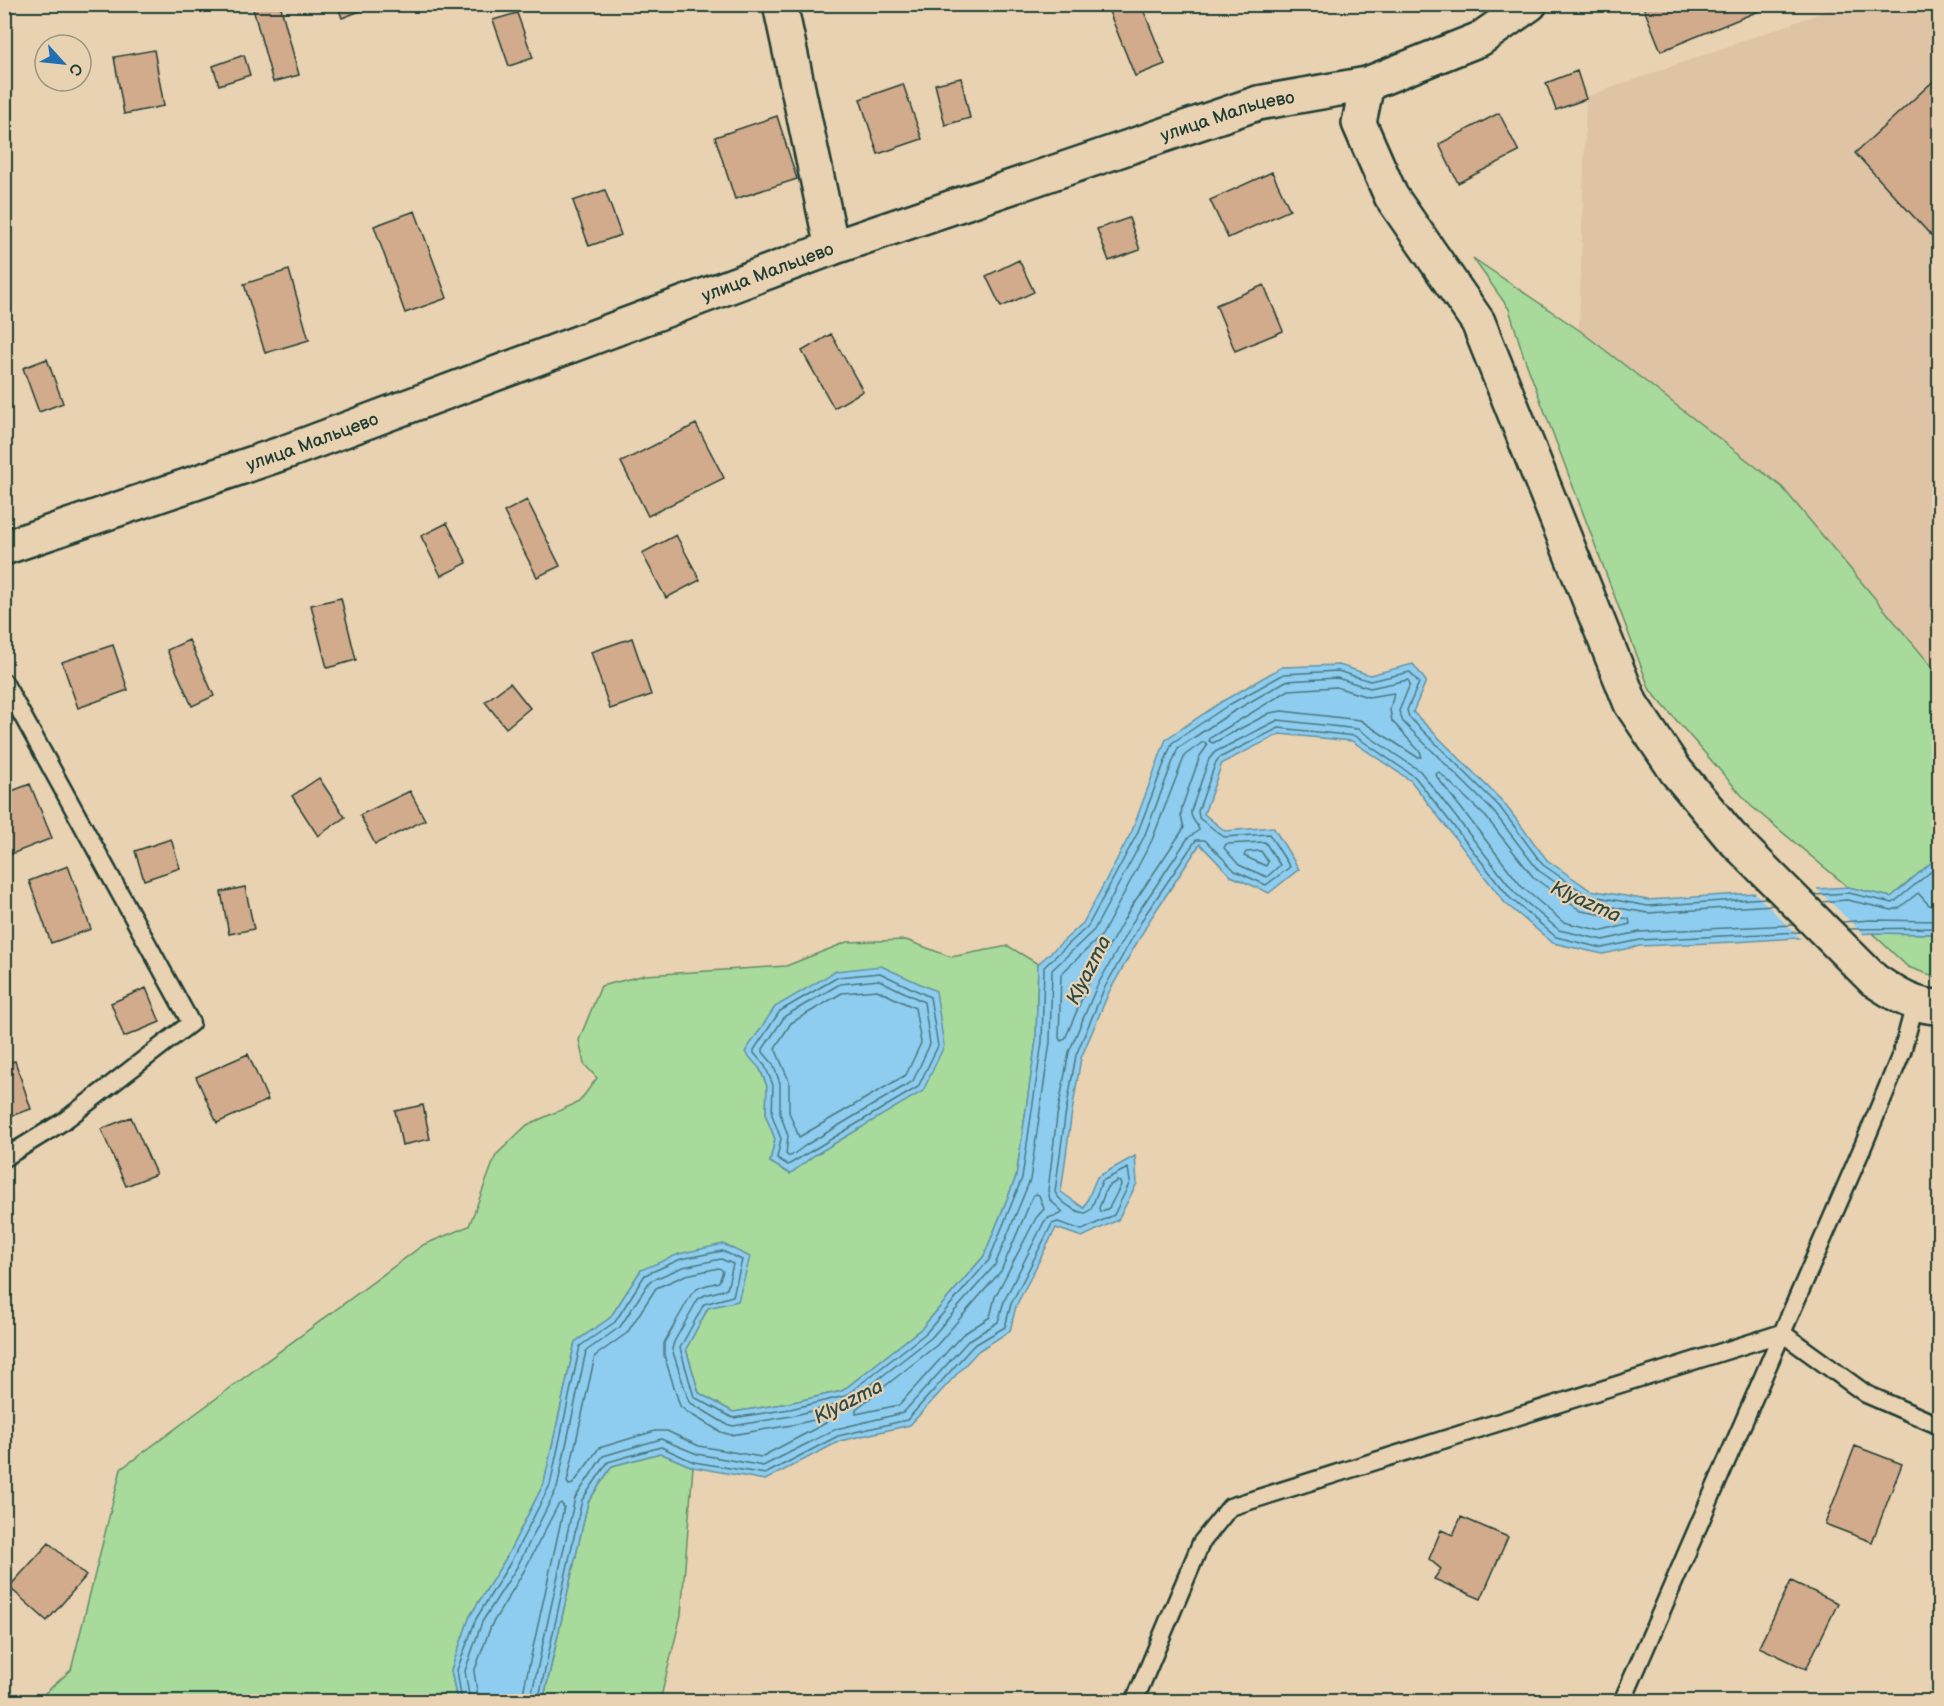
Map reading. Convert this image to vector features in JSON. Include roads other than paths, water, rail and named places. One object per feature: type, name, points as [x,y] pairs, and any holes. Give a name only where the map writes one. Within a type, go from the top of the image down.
[{"type":"street","points":[[780,4],[832,248]]},
{"type":"street","name":"улица Мальцево","points":[[4,548],[283,453],[832,248],[1258,103],[1367,84],[1480,39],[1530,4]]},
{"type":"street","points":[[1367,84],[1359,123],[1390,196],[1478,322],[1631,704],[1676,771],[1730,836],[1874,980],[1897,995],[1927,1005]]},
{"type":"lane","points":[[4,682],[191,1023],[64,1121],[4,1158]]},
{"type":"lane","points":[[1622,1701],[1902,1052],[1927,1005]]},
{"type":"lane","points":[[1782,1333],[1866,1394],[1940,1426]]},
{"type":"lane","points":[[1134,1701],[1201,1543],[1230,1507],[1782,1333]]},
{"type":"water","name":"Klyazma","points":[[1413,664],[1426,681],[1413,712],[1503,802],[1547,860],[1590,890],[1648,900],[1848,887],[1891,897],[1939,856],[1939,884],[1934,891],[1939,897],[1939,934],[1872,933],[1640,946],[1603,954],[1553,943],[1505,903],[1411,781],[1352,741],[1280,734],[1222,763],[1204,814],[1225,831],[1273,827],[1299,869],[1269,893],[1231,876],[1200,844],[1151,918],[1109,992],[1081,1058],[1061,1192],[1084,1208],[1097,1177],[1135,1156],[1137,1183],[1118,1220],[1082,1237],[1056,1228],[1016,1306],[1010,1331],[978,1351],[910,1425],[840,1441],[765,1480],[693,1467],[660,1453],[612,1466],[588,1502],[543,1701],[457,1701],[451,1670],[470,1616],[505,1560],[544,1483],[575,1342],[610,1318],[641,1270],[679,1254],[723,1244],[750,1257],[738,1301],[708,1308],[686,1349],[699,1393],[733,1412],[842,1391],[922,1328],[984,1256],[1016,1177],[1036,1041],[1038,964],[1083,923],[1132,831],[1166,739],[1223,701],[1282,667],[1339,665],[1370,675]]},
{"type":"water","points":[[881,966],[936,991],[944,1046],[923,1091],[813,1156],[790,1174],[770,1162],[775,1139],[766,1116],[767,1086],[760,1069],[745,1052],[775,1007],[836,971]]}]
